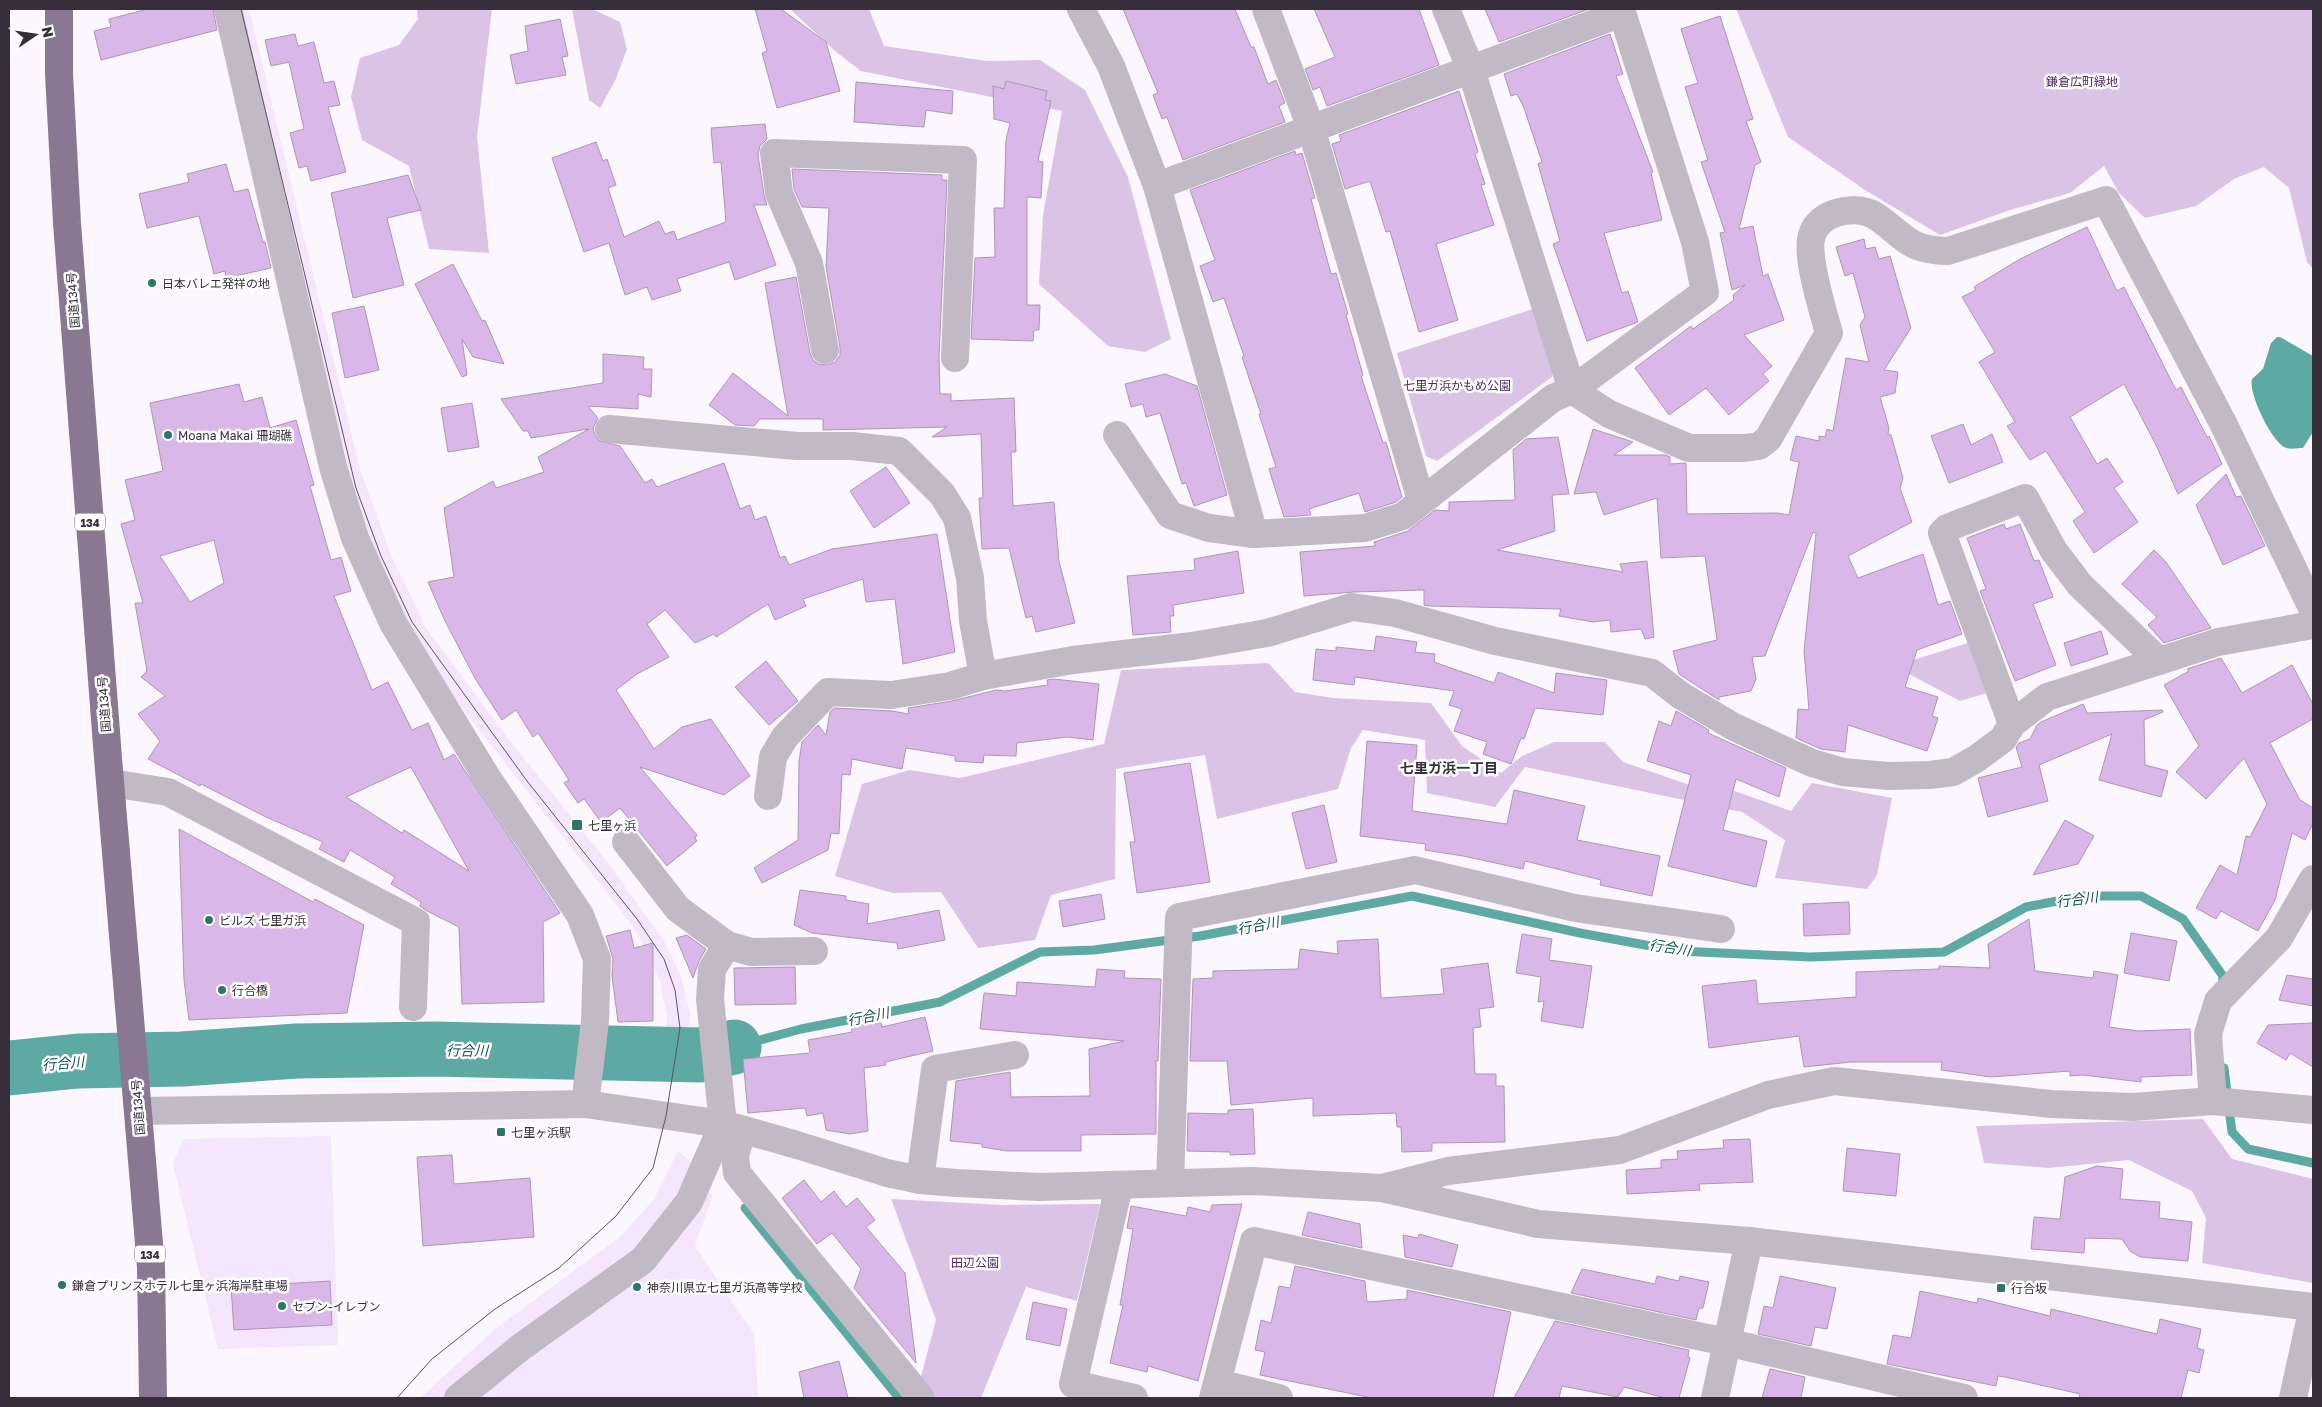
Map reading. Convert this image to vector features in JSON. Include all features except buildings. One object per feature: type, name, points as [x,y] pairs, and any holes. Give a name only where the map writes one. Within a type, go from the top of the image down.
[{"type":"highway","name":"国道134号","points":[[59,9],[59,74],[67,223],[151,1267],[153,1398]]},
{"type":"street","points":[[228,9],[333,467],[356,538],[393,623],[486,776],[580,915],[597,959],[595,1021],[585,1104]]},
{"type":"street","points":[[1081,9],[1111,66],[1157,186],[1254,534]]},
{"type":"street","points":[[1266,9],[1311,128],[1421,500]]},
{"type":"street","points":[[1446,9],[1471,70],[1572,390],[1609,414],[1689,448],[1745,448],[1760,446],[1768,439],[1829,333],[1810,249],[1812,234],[1818,224],[1828,216],[1842,211],[1855,210],[1872,214],[1910,243],[1928,250],[1948,251],[2106,200],[2224,425],[2313,610]]},
{"type":"street","points":[[1117,435],[1170,515],[1209,528],[1254,534],[1365,528],[1403,516],[1553,398],[1572,390],[1705,292],[1695,242],[1622,11],[1471,70],[1157,186]]},
{"type":"street","points":[[825,350],[809,263],[779,193],[774,153],[963,160],[955,358]]},
{"type":"street","points":[[610,429],[797,446],[852,446],[899,451],[942,494],[957,518],[970,578],[973,621],[984,676]]},
{"type":"street","points":[[2012,724],[1942,533],[1947,528],[2025,498],[2054,551],[2080,585],[2159,661]]},
{"type":"street","points":[[768,796],[773,757],[785,737],[828,692],[891,695],[950,686],[984,676],[1073,660],[1192,646],[1267,633],[1352,607],[1395,613],[1495,641],[1652,674],[1680,695],[1734,728],[1812,764],[1843,772],[1888,776],[1930,775],[1953,772],[1976,759],[2003,739],[2012,724],[2047,697],[2218,642],[2313,625]]},
{"type":"street","points":[[111,783],[168,792],[416,922],[413,1007]]},
{"type":"street","points":[[626,842],[678,909],[727,945],[751,952],[814,951]]},
{"type":"street","points":[[1170,1183],[1179,917],[1414,870],[1575,908],[1721,929]]},
{"type":"street","points":[[2213,1101],[2208,1034],[2218,1002],[2279,938],[2313,879]]},
{"type":"street","points":[[727,945],[712,969],[710,999],[733,1127],[737,1173],[921,1398]]},
{"type":"street","points":[[920,1180],[935,1070],[1015,1055]]},
{"type":"street","points":[[1382,1188],[1448,1171],[1620,1150],[1768,1096],[1834,1082],[2051,1104],[2133,1107],[2213,1101],[2313,1110]]},
{"type":"street","points":[[138,1110],[585,1104],[733,1127],[887,1173],[920,1180],[957,1184],[1039,1187],[1252,1181],[1382,1188],[1538,1224],[1749,1241],[2313,1307],[2292,1398]]},
{"type":"street","points":[[458,1398],[521,1346],[643,1260],[688,1202],[733,1127]]},
{"type":"street","points":[[1119,1186],[1073,1384],[1134,1398]]},
{"type":"street","points":[[1279,1398],[1215,1391],[1254,1241],[1726,1342],[1964,1398]]},
{"type":"street","points":[[1715,1398],[1749,1241]]},
{"type":"shaded area","points":[[235,9],[249,9],[360,469],[391,555],[426,628],[507,737],[605,859],[664,941],[681,976],[690,1014],[689,1045],[666,1043],[667,1016],[660,982],[648,953],[632,925],[455,699],[409,627],[378,558],[347,474]]},
{"type":"shaded area","points":[[2277,337],[2313,356],[2313,432],[2303,448],[2288,448],[2279,443],[2267,426],[2253,395],[2252,379],[2263,369],[2271,343]]},
{"type":"shaded area","points":[[331,1136],[338,1345],[218,1349],[173,1164],[183,1139]]},
{"type":"shaded area","name":"神奈川県立七里ガ浜高等学校","points":[[678,1151],[698,1168],[692,1178],[713,1195],[695,1246],[754,1334],[758,1398],[420,1398],[496,1328],[620,1237],[654,1199]]},
{"type":"green space","points":[[417,9],[492,9],[477,136],[489,253],[429,249],[409,166],[362,140],[351,97],[360,58],[399,45],[418,19]]},
{"type":"green space","points":[[572,9],[592,9],[620,22],[627,49],[615,81],[600,108],[589,100]]},
{"type":"green space","points":[[790,9],[869,9],[884,46],[987,61],[1040,60],[1085,90],[1128,177],[1171,339],[1145,352],[1108,346],[1039,284],[1043,215],[1062,111],[861,71],[835,51]]},
{"type":"green space","name":"鎌倉広町緑地","points":[[1736,9],[2313,9],[2313,269],[2307,262],[2289,188],[2264,167],[2234,179],[2196,206],[2145,218],[2119,193],[2104,166],[2070,193],[2010,210],[1940,235],[1865,190],[1788,137]]},
{"type":"green space","name":"七里ガ浜かもめ公園","points":[[1536,308],[1555,365],[1552,377],[1437,461],[1426,456],[1397,353]]},
{"type":"green space","points":[[1968,643],[1987,693],[1960,701],[1894,666]]},
{"type":"green space","points":[[1268,663],[1295,692],[1333,698],[1431,703],[1462,746],[1501,773],[1522,756],[1554,742],[1605,742],[1623,762],[1710,792],[1729,789],[1791,811],[1812,783],[1892,798],[1877,875],[1867,889],[1775,878],[1785,840],[1742,812],[1525,767],[1495,807],[1427,793],[1425,740],[1363,730],[1351,748],[1338,789],[1217,819],[1205,755],[1116,769],[1115,879],[1051,895],[1035,940],[978,948],[941,892],[892,893],[835,876],[862,784],[910,770],[960,778],[1104,744],[1121,670]]},
{"type":"green space","points":[[2203,1119],[2232,1159],[2313,1179],[2313,1283],[2202,1263],[2206,1218],[2192,1191],[2129,1160],[2049,1168],[1984,1163],[1976,1126]]},
{"type":"green space","name":"田辺公園","points":[[891,1199],[1002,1205],[1100,1204],[1077,1301],[1026,1287],[981,1398],[935,1398],[920,1380],[936,1320]]},
{"type":"waterway","name":"行合川","points":[[734,1047],[801,1029],[940,1002],[1040,952],[1094,950],[1200,936],[1412,896],[1580,933],[1678,951],[1810,957],[1944,952],[2026,907],[2083,896],[2141,896],[2183,919],[2223,976],[2222,988]]},
{"type":"waterway","name":"行合川","points":[[9,1068],[78,1061],[182,1059],[297,1051],[434,1049],[700,1055],[734,1047]]},
{"type":"waterway","name":"行合川","points":[[2224,1068],[2232,1132],[2248,1149],[2313,1163]]},
{"type":"waterway","points":[[745,1208],[899,1398]]},
{"type":"tram line","points":[[241,9],[356,488],[381,556],[412,622],[527,781],[637,919],[664,959],[675,990],[680,1028],[666,1116],[653,1168],[616,1216],[559,1268],[495,1309],[432,1359],[397,1398]]},
{"type":"place","name":"日本バレエ発祥の地","points":[[152,283]]},
{"type":"place","name":"Moana Makai 珊瑚礁","points":[[168,435]]},
{"type":"place","name":"七里ヶ浜","points":[[577,825]]},
{"type":"place","name":"ビルズ 七里ガ浜","points":[[209,920]]},
{"type":"place","name":"行合橋","points":[[222,990]]},
{"type":"place","name":"七里ヶ浜駅","points":[[501,1132]]},
{"type":"place","name":"鎌倉プリンスホテル七里ヶ浜海岸駐車場","points":[[62,1285]]},
{"type":"place","name":"神奈川県立七里ガ浜高等学校","points":[[637,1287]]},
{"type":"place","name":"行合坂","points":[[2001,1288]]},
{"type":"place","name":"セブン-イレブン","points":[[282,1306]]},
{"type":"district","name":"七里ガ浜一丁目","points":[[1449,767]]}]
